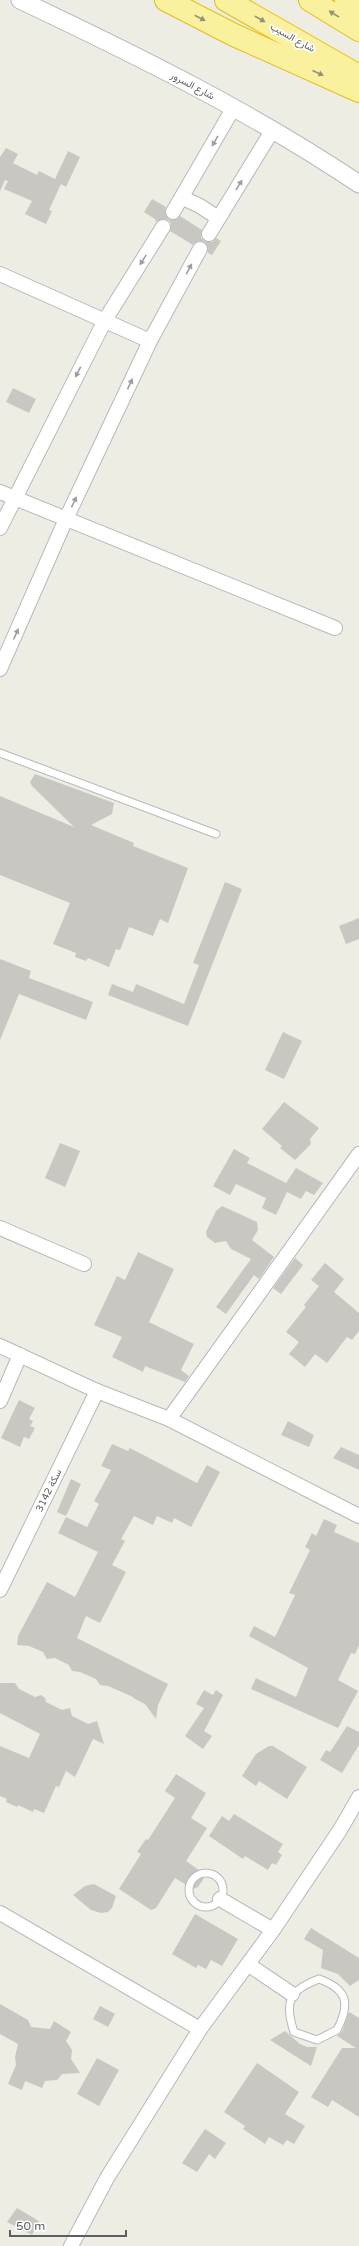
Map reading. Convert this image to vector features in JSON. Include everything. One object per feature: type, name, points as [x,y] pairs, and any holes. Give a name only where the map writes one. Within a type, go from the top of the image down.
[{"type":"highway","points":[[166,0],[234,35],[359,91]]},
{"type":"highway","name":"شارع السيب","points":[[226,0],[359,76]]},
{"type":"highway","points":[[310,0],[359,30]]},
{"type":"highway","points":[[346,0],[359,8]]},
{"type":"street","name":"شارع السرور","points":[[20,0],[119,46],[234,108],[359,184]]},
{"type":"street","points":[[173,212],[183,198],[234,108]]},
{"type":"street","points":[[209,234],[272,131]]},
{"type":"street","points":[[183,198],[200,206],[218,218]]},
{"type":"street","points":[[0,528],[14,497],[105,320],[163,227]]},
{"type":"street","points":[[0,669],[66,519],[150,341],[200,249]]},
{"type":"street","points":[[0,274],[150,341]]},
{"type":"street","points":[[0,492],[335,628]]},
{"type":"street","points":[[169,1419],[359,1154]]},
{"type":"street","points":[[0,1228],[84,1264]]},
{"type":"street","points":[[0,1346],[97,1391],[169,1419],[359,1516]]},
{"type":"street","points":[[0,1401],[20,1355]]},
{"type":"street","name":"سكة 3142","points":[[0,1590],[97,1391]]},
{"type":"street","points":[[71,2246],[107,2178],[200,2029],[249,1965],[273,1930],[340,1830],[359,1797]]},
{"type":"street","points":[[220,1899],[273,1930]]},
{"type":"street","points":[[0,1913],[200,2029]]},
{"type":"street","points":[[249,1965],[292,1994]]},
{"type":"lane","points":[[0,753],[216,834]]},
{"type":"lane","points":[[206,1872],[219,1878],[224,1890],[220,1899],[216,1905],[206,1908],[193,1903],[188,1890],[193,1878],[206,1872]]},
{"type":"lane","points":[[319,1979],[335,1985],[342,1994],[345,2010],[337,2030],[317,2040],[294,2032],[288,2010],[292,1994],[302,1985],[319,1979]]},
{"type":"building","points":[[6,148],[18,154],[13,163],[37,175],[39,171],[55,179],[68,151],[80,157],[66,187],[61,184],[49,210],[52,211],[46,224],[25,214],[32,201],[4,189],[8,181],[5,180],[0,191],[0,157]]},
{"type":"building","points":[[152,199],[166,207],[165,212],[168,219],[173,220],[180,216],[202,230],[201,238],[205,241],[213,242],[216,238],[221,241],[212,255],[208,253],[207,245],[204,242],[199,241],[193,245],[170,231],[171,223],[168,220],[163,219],[156,222],[155,219],[144,212]]},
{"type":"building","points":[[13,388],[36,399],[29,413],[6,402]]},
{"type":"building","points":[[35,774],[114,803],[112,814],[91,825],[134,843],[133,846],[188,868],[168,923],[160,919],[153,936],[129,927],[120,950],[116,949],[109,967],[88,958],[86,961],[75,957],[76,953],[53,944],[70,903],[0,875],[0,796],[74,827],[32,786],[30,782]]},
{"type":"building","points":[[225,882],[242,889],[188,1026],[108,995],[112,984],[133,992],[136,984],[184,1004],[199,965],[193,963]]},
{"type":"building","points":[[359,918],[359,939],[346,944],[339,926]]},
{"type":"building","points":[[0,959],[31,971],[29,978],[93,1002],[86,1020],[19,994],[0,1040]]},
{"type":"building","points":[[283,1032],[302,1041],[284,1079],[265,1070]]},
{"type":"building","points":[[284,1102],[319,1128],[310,1139],[311,1144],[295,1160],[280,1148],[282,1146],[262,1129]]},
{"type":"building","points":[[60,1143],[80,1151],[65,1187],[45,1178]]},
{"type":"building","points":[[234,1149],[250,1158],[247,1163],[286,1183],[296,1168],[323,1183],[314,1195],[306,1191],[301,1199],[287,1192],[276,1215],[262,1208],[266,1198],[236,1184],[230,1195],[213,1186]]},
{"type":"building","points":[[222,1206],[257,1222],[258,1230],[252,1240],[274,1257],[259,1279],[254,1275],[226,1314],[216,1307],[251,1259],[231,1249],[226,1241],[215,1243],[207,1237],[206,1232],[216,1211]]},
{"type":"building","points":[[138,1252],[174,1269],[149,1322],[194,1344],[181,1370],[189,1376],[185,1382],[145,1366],[143,1372],[112,1357],[122,1337],[94,1325],[117,1276],[125,1280]]},
{"type":"building","points":[[295,1258],[303,1265],[281,1294],[273,1288]]},
{"type":"building","points":[[325,1263],[344,1279],[334,1292],[359,1313],[359,1331],[352,1340],[347,1337],[327,1363],[315,1354],[305,1367],[289,1354],[299,1342],[286,1332],[306,1307],[304,1305],[319,1286],[311,1280]]},
{"type":"building","points":[[19,1400],[35,1408],[29,1419],[33,1421],[30,1426],[35,1428],[29,1439],[24,1437],[20,1447],[1,1438]]},
{"type":"building","points":[[288,1421],[314,1435],[309,1447],[281,1435]]},
{"type":"building","points":[[112,1444],[128,1451],[130,1448],[197,1483],[207,1465],[220,1472],[191,1527],[174,1518],[172,1523],[157,1516],[153,1525],[134,1516],[121,1539],[125,1541],[112,1565],[126,1572],[100,1623],[86,1616],[77,1638],[168,1684],[158,1705],[156,1719],[145,1704],[133,1697],[108,1686],[100,1685],[96,1679],[80,1672],[72,1671],[69,1665],[55,1658],[47,1659],[43,1652],[29,1646],[17,1645],[18,1636],[47,1582],[75,1597],[98,1552],[58,1533],[66,1517],[87,1527],[99,1504],[94,1501],[111,1470],[101,1466]]},
{"type":"building","points":[[341,1447],[359,1455],[359,1470],[333,1458]]},
{"type":"building","points":[[71,1479],[81,1484],[66,1516],[57,1512]]},
{"type":"building","points":[[324,1519],[337,1525],[334,1532],[359,1543],[359,1645],[355,1654],[351,1653],[338,1680],[358,1691],[338,1728],[251,1689],[256,1678],[296,1697],[308,1668],[249,1636],[254,1626],[275,1637],[295,1595],[289,1593],[310,1550],[305,1547],[312,1533],[316,1536]]},
{"type":"building","points":[[0,1683],[15,1683],[19,1689],[35,1697],[41,1695],[45,1698],[46,1702],[62,1710],[70,1708],[72,1716],[88,1724],[97,1721],[104,1744],[93,1739],[75,1777],[66,1771],[59,1787],[56,1786],[44,1813],[34,1809],[33,1812],[18,1805],[17,1807],[6,1802],[7,1799],[0,1796],[0,1746],[29,1758],[40,1734],[0,1713]]},
{"type":"building","points":[[204,1690],[213,1695],[216,1690],[223,1695],[204,1731],[212,1736],[203,1749],[185,1736],[204,1708],[196,1704]]},
{"type":"building","points":[[347,1726],[359,1732],[359,1745],[342,1773],[320,1760],[326,1750],[330,1752]]},
{"type":"building","points":[[269,1746],[273,1746],[307,1767],[287,1799],[259,1781],[256,1786],[242,1776],[256,1754]]},
{"type":"building","points":[[176,1774],[206,1793],[191,1818],[207,1828],[186,1861],[203,1873],[204,1878],[198,1887],[193,1889],[175,1878],[156,1908],[151,1910],[119,1889],[141,1854],[137,1852],[146,1839],[148,1840],[175,1798],[165,1791]]},
{"type":"building","points":[[234,1814],[283,1844],[278,1852],[282,1855],[276,1865],[272,1863],[268,1870],[245,1856],[243,1859],[209,1836],[222,1816],[229,1821]]},
{"type":"building","points":[[94,1884],[116,1896],[112,1908],[108,1912],[101,1913],[91,1910],[73,1895],[85,1886]]},
{"type":"building","points":[[195,1914],[238,1939],[222,1966],[211,1960],[206,1969],[198,1965],[196,1968],[172,1954]]},
{"type":"building","points":[[311,1928],[359,1958],[359,1980],[350,1986],[338,1974],[321,1968],[323,1950],[304,1939]]},
{"type":"building","points":[[0,2004],[28,2020],[31,2027],[50,2029],[54,2021],[71,2032],[66,2041],[72,2050],[71,2059],[80,2073],[62,2074],[57,2080],[45,2081],[42,2088],[25,2081],[22,2090],[8,2084],[16,2065],[15,2057],[18,2044],[0,2034]]},
{"type":"building","points":[[100,2006],[115,2014],[108,2027],[93,2019]]},
{"type":"building","points":[[349,2012],[359,2018],[359,2117],[332,2100],[328,2107],[311,2097],[342,2048],[356,2048],[337,2036],[342,2032]]},
{"type":"building","points":[[285,2031],[300,2044],[307,2047],[317,2047],[311,2066],[270,2040]]},
{"type":"building","points":[[97,2058],[119,2070],[99,2106],[77,2094]]},
{"type":"building","points":[[257,2063],[299,2092],[285,2114],[305,2126],[294,2144],[287,2140],[283,2145],[269,2137],[265,2144],[243,2129],[245,2126],[224,2112]]},
{"type":"building","points":[[205,2129],[226,2143],[215,2159],[209,2154],[197,2172],[182,2163]]},
{"type":"building","points":[[17,2208],[39,2221],[32,2235],[7,2222]]}]
